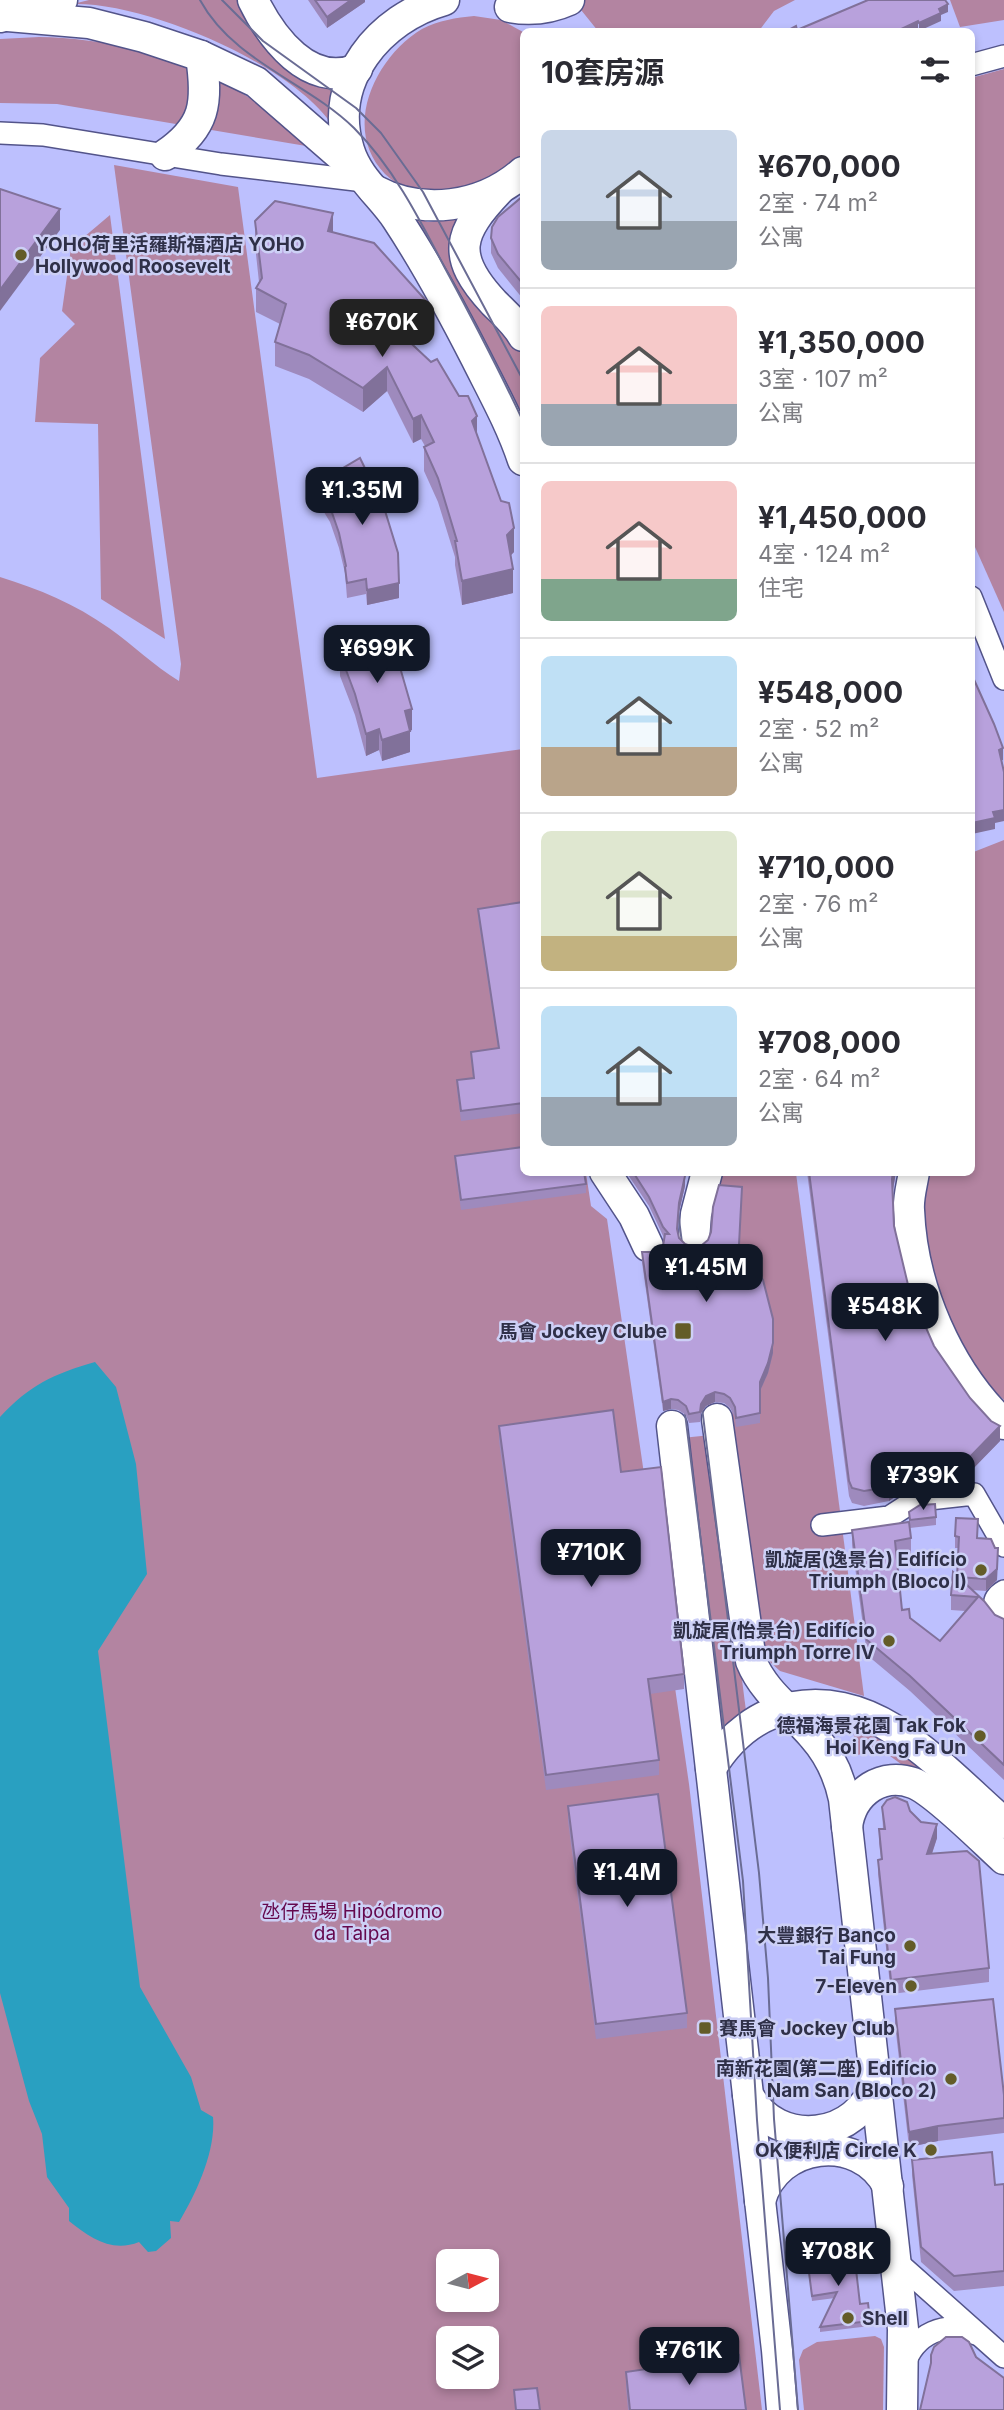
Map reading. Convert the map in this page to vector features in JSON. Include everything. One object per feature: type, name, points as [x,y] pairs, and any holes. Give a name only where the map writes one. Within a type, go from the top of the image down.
[{"type":"main road","points":[[2,16],[61,0]]},
{"type":"main road","points":[[253,0],[275,39],[311,68],[331,74],[357,69]]},
{"type":"main road","points":[[444,0],[423,6],[388,27],[374,42],[357,69],[348,96],[346,137],[366,181],[404,203],[436,206],[484,196],[499,190]]},
{"type":"main road","points":[[500,3],[527,10],[542,9],[570,0]]},
{"type":"main road","points":[[558,28],[570,0]]},
{"type":"main road","points":[[500,3],[522,15],[535,28]]},
{"type":"main road","points":[[2,16],[89,23],[144,37],[201,56],[256,82],[366,181],[396,218],[455,318],[513,430],[520,451]]},
{"type":"main road","points":[[165,155],[184,142],[199,118],[206,86],[201,56]]},
{"type":"main road","points":[[520,174],[499,190],[479,211],[469,226],[465,244],[466,262],[478,286],[520,333]]},
{"type":"main road","points":[[608,1176],[634,1216],[648,1246]]},
{"type":"main road","points":[[694,1239],[695,1214],[706,1176]]},
{"type":"main road","points":[[913,1176],[909,1208],[916,1270],[939,1329],[961,1373],[990,1411],[1004,1424]]},
{"type":"main road","points":[[718,1419],[751,1661],[761,1681],[812,1734],[835,1769],[844,1799],[903,2329],[901,2410]]},
{"type":"main road","points":[[672,1426],[782,2410]]},
{"type":"main road","points":[[711,1768],[729,1743],[762,1717],[804,1704],[842,1708],[873,1718],[922,1750],[1004,1823]]},
{"type":"main road","points":[[848,1835],[851,1811],[863,1793],[881,1783],[901,1780],[928,1791],[1004,1859]]},
{"type":"main road","points":[[748,2095],[760,2112],[778,2125],[793,2131],[814,2132],[835,2127],[854,2116],[868,2099],[876,2081]]},
{"type":"main road","points":[[760,2201],[768,2183],[779,2169],[793,2158],[816,2150],[834,2150],[857,2156],[876,2170],[888,2186]]},
{"type":"street","points":[[975,64],[1004,56]]},
{"type":"street","points":[[0,133],[43,135],[221,164],[366,181]]},
{"type":"street","points":[[975,607],[1004,679]]},
{"type":"street","points":[[822,1525],[889,1517],[916,1498],[974,1494],[1004,1546]]},
{"type":"street","points":[[1004,1591],[995,1600],[994,1607],[1004,1621]]},
{"type":"street","points":[[896,2260],[997,2348]]},
{"type":"street","points":[[903,2374],[911,2351],[918,2341],[932,2332],[957,2328],[969,2331],[997,2348]]},
{"type":"green space","points":[[89,0],[244,0],[343,77],[333,126],[313,103],[285,80],[252,60],[177,25],[139,13],[73,4]]},
{"type":"green space","points":[[573,0],[795,0],[774,11],[761,28],[596,28]]},
{"type":"green space","points":[[950,0],[1004,0],[1004,20],[960,27]]},
{"type":"green space","points":[[474,16],[501,20],[520,30],[520,164],[465,189],[413,192],[385,174],[372,156],[366,136],[365,116],[369,95],[390,57],[405,41],[435,23]]},
{"type":"green space","points":[[39,37],[87,40],[135,49],[204,73],[251,99],[324,149],[57,104],[0,103],[0,39]]},
{"type":"green space","points":[[1004,69],[1004,612],[975,547],[975,77]]},
{"type":"green space","name":"氹仔馬場 Hipódromo da Taipa","points":[[114,165],[238,187],[317,778],[520,749],[520,1176],[586,1176],[591,1206],[607,1219],[689,1784],[762,2410],[0,2410],[0,577],[70,604],[109,628],[179,681],[181,664]]},
{"type":"green space","points":[[110,215],[165,639],[101,599],[98,424],[35,422],[40,358],[75,324],[62,311],[71,248]]},
{"type":"green space","points":[[411,217],[428,222],[459,219],[520,345],[520,440]]},
{"type":"green space","points":[[1004,840],[1004,1400],[979,1373],[952,1325],[925,1251],[921,1217],[925,1176],[975,1176],[975,851]]},
{"type":"green space","points":[[720,1176],[796,1176],[864,1696],[780,1671],[770,1662],[758,1635],[710,1221],[714,1192]]},
{"type":"green space","points":[[711,1435],[746,1711],[719,1733],[682,1438]]},
{"type":"green space","points":[[852,1724],[882,1736],[1004,1840],[890,1756],[867,1753],[857,1755]]},
{"type":"green space","points":[[875,2336],[881,2339],[884,2347],[883,2410],[804,2410],[799,2360],[803,2350],[817,2342]]},
{"type":"water","points":[[95,1362],[116,1387],[136,1464],[147,1574],[98,1651],[140,1987],[191,2077],[201,2110],[213,2117],[208,2158],[192,2199],[179,2222],[170,2221],[171,2238],[156,2251],[148,2252],[139,2242],[120,2246],[102,2242],[69,2221],[69,2208],[47,2177],[42,2134],[29,2101],[0,1993],[0,1417],[43,1382]]},
{"type":"building","points":[[315,0],[351,0],[327,17]]},
{"type":"building","points":[[868,0],[945,0],[948,4],[939,9],[941,13],[903,28],[802,28]]},
{"type":"building","name":"YOHO荷里活羅斯福酒店 YOHO Hollywood Roosevelt","points":[[0,189],[60,209],[0,290]]},
{"type":"building","points":[[520,199],[520,280],[498,254],[491,238],[492,227],[498,217]]},
{"type":"building","points":[[275,201],[333,213],[328,231],[374,243],[430,305],[400,333],[431,362],[437,359],[459,396],[468,396],[477,416],[472,421],[501,501],[509,503],[514,528],[507,535],[513,569],[462,581],[457,541],[438,478],[424,447],[434,442],[421,415],[413,419],[387,367],[363,388],[309,355],[275,342],[286,304],[256,288],[262,278],[255,221]]},
{"type":"building","points":[[360,458],[375,489],[378,488],[398,553],[399,583],[367,590],[366,579],[347,583],[339,533],[330,507],[316,484]]},
{"type":"building","points":[[374,627],[379,643],[384,642],[388,653],[395,650],[412,709],[405,711],[410,731],[382,740],[379,729],[366,734],[340,654],[350,651],[347,636]]},
{"type":"building","points":[[975,682],[1003,748],[999,750],[1004,772],[1004,810],[993,812],[995,818],[975,822]]},
{"type":"building","points":[[520,902],[520,1103],[461,1111],[457,1080],[474,1078],[471,1052],[499,1048],[478,909]]},
{"type":"building","points":[[520,1147],[520,1176],[585,1176],[586,1184],[461,1200],[455,1156]]},
{"type":"building","points":[[636,1176],[685,1176],[677,1229],[679,1238],[693,1247],[708,1240],[719,1185],[742,1187],[739,1245],[763,1280],[773,1319],[773,1343],[760,1382],[760,1413],[736,1418],[735,1407],[730,1398],[715,1392],[706,1396],[700,1412],[689,1414],[686,1406],[678,1400],[663,1402],[642,1252],[656,1252],[663,1246],[665,1234],[669,1234]]},
{"type":"building","points":[[810,1176],[892,1176],[894,1226],[909,1289],[934,1346],[970,1398],[991,1421],[1000,1426],[964,1463],[952,1468],[922,1472],[913,1469],[889,1487],[864,1491],[852,1488]]},
{"type":"building","points":[[613,1410],[621,1472],[661,1467],[684,1674],[648,1679],[659,1760],[546,1775],[499,1426]]},
{"type":"building","points":[[935,1504],[936,1517],[910,1520],[909,1512],[920,1505]]},
{"type":"building","points":[[956,1518],[978,1519],[977,1538],[991,1539],[995,1548],[998,1548],[997,1569],[986,1579],[957,1577],[959,1537],[955,1536]]},
{"type":"building","points":[[909,1522],[911,1538],[895,1541],[902,1610],[909,1609],[910,1618],[940,1641],[978,1597],[951,1595],[953,1572],[984,1601],[995,1615],[1004,1619],[1004,1765],[910,1676],[867,1640],[852,1530]]},
{"type":"building","points":[[658,1794],[687,2013],[596,2024],[568,1806]]},
{"type":"building","points":[[895,1797],[907,1802],[910,1811],[921,1822],[937,1824],[927,1854],[967,1851],[979,1861],[989,1968],[891,1980],[878,1860],[882,1859],[879,1829],[885,1829],[882,1807],[887,1800]]},
{"type":"building","name":"南新花園(第二座) Edifício Nam San (Bloco 2)","points":[[993,1999],[1004,2095],[1004,2118],[909,2132],[895,2009]]},
{"type":"building","points":[[992,2152],[995,2185],[1004,2184],[1004,2271],[954,2276],[921,2247],[912,2160]]},
{"type":"building","points":[[854,2252],[860,2304],[868,2303],[870,2321],[820,2327],[837,2292],[812,2296],[807,2257]]},
{"type":"building","points":[[946,2337],[962,2337],[969,2342],[976,2357],[1004,2378],[1004,2410],[920,2410],[931,2355],[934,2347]]},
{"type":"building","points":[[739,2355],[746,2410],[630,2410],[626,2372]]},
{"type":"building","points":[[537,2388],[540,2410],[516,2410],[514,2390]]},
{"type":"tram line","points":[[200,0],[214,21],[231,39],[335,112],[354,128],[382,160],[426,232],[520,415]]},
{"type":"tram line","points":[[222,0],[263,41],[356,108],[381,133],[423,192],[520,374]]},
{"type":"tram line","points":[[674,1176],[684,1259]]},
{"type":"tram line","points":[[700,1391],[759,1873],[768,1978],[774,2119],[798,2410]]},
{"type":"tram line","points":[[683,1397],[743,1881],[757,2120],[780,2410]]},
{"type":"place","name":"YOHO荷里活羅斯福酒店 YOHO Hollywood Roosevelt","points":[[21,255]]},
{"type":"place","name":"馬會 Jockey Clube","points":[[683,1331]]},
{"type":"place","name":"凱旋居(逸景台) Edifício Triumph (Bloco I)","points":[[981,1570]]},
{"type":"place","name":"凱旋居(怡景台) Edifício Triumph Torre IV","points":[[889,1641]]},
{"type":"place","name":"德福海景花園 Tak Fok Hoi Keng Fa Un","points":[[980,1736]]},
{"type":"place","name":"大豐銀行 Banco Tai Fung","points":[[910,1946]]},
{"type":"place","name":"7-Eleven","points":[[911,1986]]},
{"type":"place","name":"賽馬會 Jockey Club","points":[[705,2028]]},
{"type":"place","name":"南新花園(第二座) Edifício Nam San (Bloco 2)","points":[[951,2079]]},
{"type":"place","name":"OK便利店 Circle K","points":[[931,2150]]},
{"type":"place","name":"Shell","points":[[848,2318]]}]
